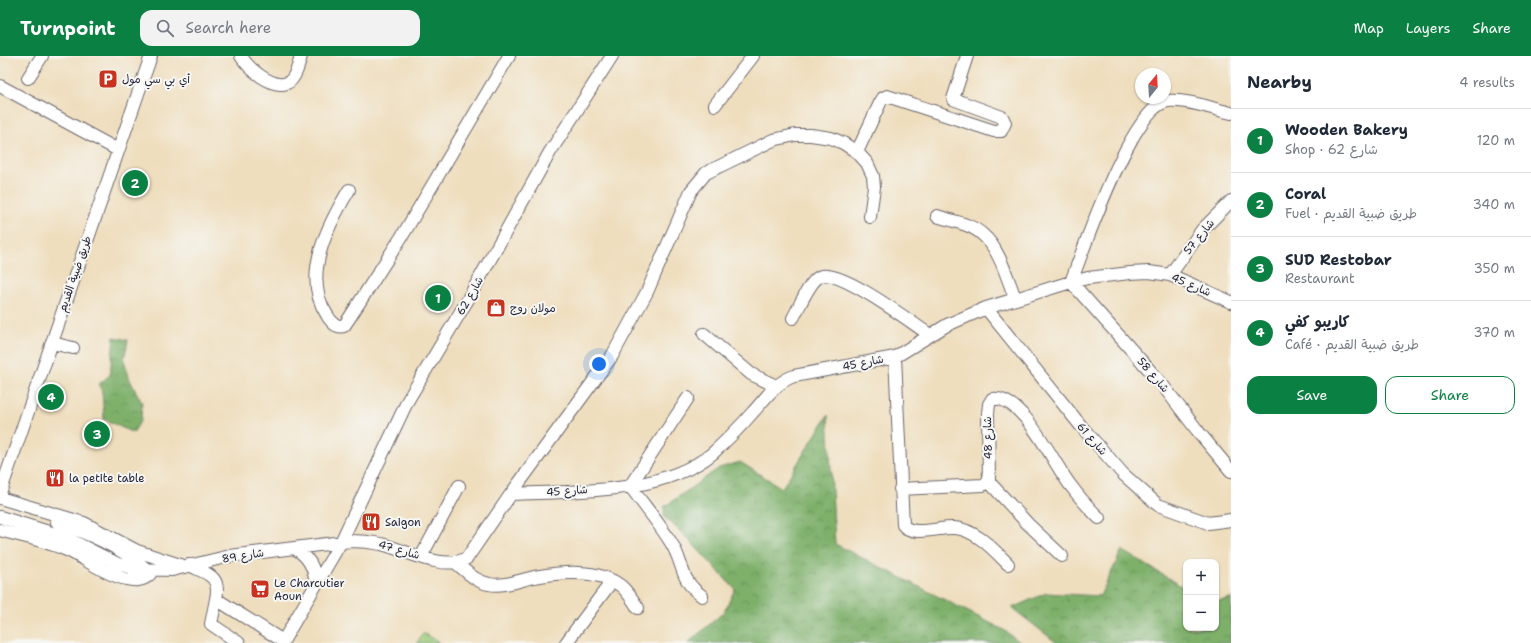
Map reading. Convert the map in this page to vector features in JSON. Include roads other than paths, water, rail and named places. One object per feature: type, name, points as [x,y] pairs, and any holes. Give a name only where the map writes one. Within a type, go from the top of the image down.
[{"type":"street","points":[[28,78],[42,56]]},
{"type":"street","name":"طريق ضبية القديم","points":[[0,493],[151,56]]},
{"type":"street","points":[[241,56],[246,64],[256,73],[268,80],[282,84],[288,83],[291,80],[301,56]]},
{"type":"street","points":[[349,190],[335,212],[316,268],[317,286],[322,308],[333,323],[340,327],[344,326],[404,233],[509,56]]},
{"type":"street","name":"شارع 62","points":[[283,642],[341,542],[408,400],[467,301],[550,152],[612,56]]},
{"type":"street","points":[[716,105],[753,56]]},
{"type":"street","points":[[857,152],[883,98],[887,96],[994,132],[1002,131],[1005,123],[1002,117],[953,99],[967,56]]},
{"type":"street","points":[[0,86],[118,150]]},
{"type":"street","points":[[1071,282],[1110,183],[1126,148],[1149,114],[1157,106],[1168,102],[1179,102],[1231,113]]},
{"type":"street","points":[[638,608],[627,591],[612,581],[578,572],[536,577],[501,585],[489,584],[477,580],[456,563],[467,558],[511,494],[612,356],[647,292],[691,191],[706,173],[773,140],[785,136],[811,135],[831,138],[843,142],[857,152],[867,163],[873,176],[874,187],[870,217]]},
{"type":"street","name":"شارع 57","points":[[1170,276],[1202,230],[1231,201]]},
{"type":"street","points":[[937,216],[963,224],[983,234],[992,244],[1015,298]]},
{"type":"street","name":"شارع 45","points":[[511,494],[630,486],[689,468],[712,453],[753,412],[776,386],[794,376],[894,357],[947,325],[986,308],[1071,282],[1130,273],[1149,272],[1170,276],[1231,302]]},
{"type":"street","points":[[793,318],[812,282],[818,277],[829,274],[849,282],[930,335]]},
{"type":"street","name":"شارع 58","points":[[1071,282],[1161,383],[1231,471]]},
{"type":"street","name":"شارع 61","points":[[986,308],[1080,426],[1123,474],[1158,505],[1208,523],[1231,520]]},
{"type":"street","points":[[704,334],[751,374],[776,386]]},
{"type":"street","points":[[52,343],[73,348]]},
{"type":"street","points":[[894,357],[903,525],[906,529],[914,531],[954,528],[966,530],[992,548],[1008,564]]},
{"type":"street","points":[[688,398],[630,486],[671,542],[689,586],[702,596]]},
{"type":"street","name":"شارع 48","points":[[988,482],[989,404],[992,399],[1003,399],[1017,408],[1050,451],[1070,485],[1099,518]]},
{"type":"street","points":[[900,488],[983,485],[988,482],[1028,524],[1062,556]]},
{"type":"street","points":[[421,556],[459,486]]},
{"type":"street","points":[[0,498],[84,523],[138,551],[186,566],[211,576],[216,581],[218,588],[211,624],[239,643]]},
{"type":"street","points":[[0,505],[68,526],[122,552],[149,569],[149,576],[144,579],[126,579],[115,576],[50,543],[0,530]]},
{"type":"street","name":"شارع 89","points":[[0,517],[65,537],[118,564],[131,568],[172,570],[230,556],[296,549],[341,542]]},
{"type":"street","name":"شارع 47","points":[[341,542],[365,541],[376,543],[439,562],[456,563]]},
{"type":"street","points":[[296,549],[304,554],[314,569],[315,587]]},
{"type":"street","points":[[566,643],[612,581]]},
{"type":"street","points":[[216,599],[283,642]]},
{"type":"place","name":"أي بي سي مول","points":[[108,79]]},
{"type":"place","name":"Coral","points":[[135,183]]},
{"type":"place","name":"Wooden Bakery","points":[[438,298]]},
{"type":"place","name":"مولان روج","points":[[496,308]]},
{"type":"place","name":"كاريبو كفي","points":[[51,397]]},
{"type":"place","name":"SUD Restobar","points":[[97,434]]},
{"type":"place","name":"la petite table","points":[[55,478]]},
{"type":"place","name":"Saigon","points":[[371,522]]},
{"type":"place","name":"Le Charcutier Aoun","points":[[260,589]]}]
